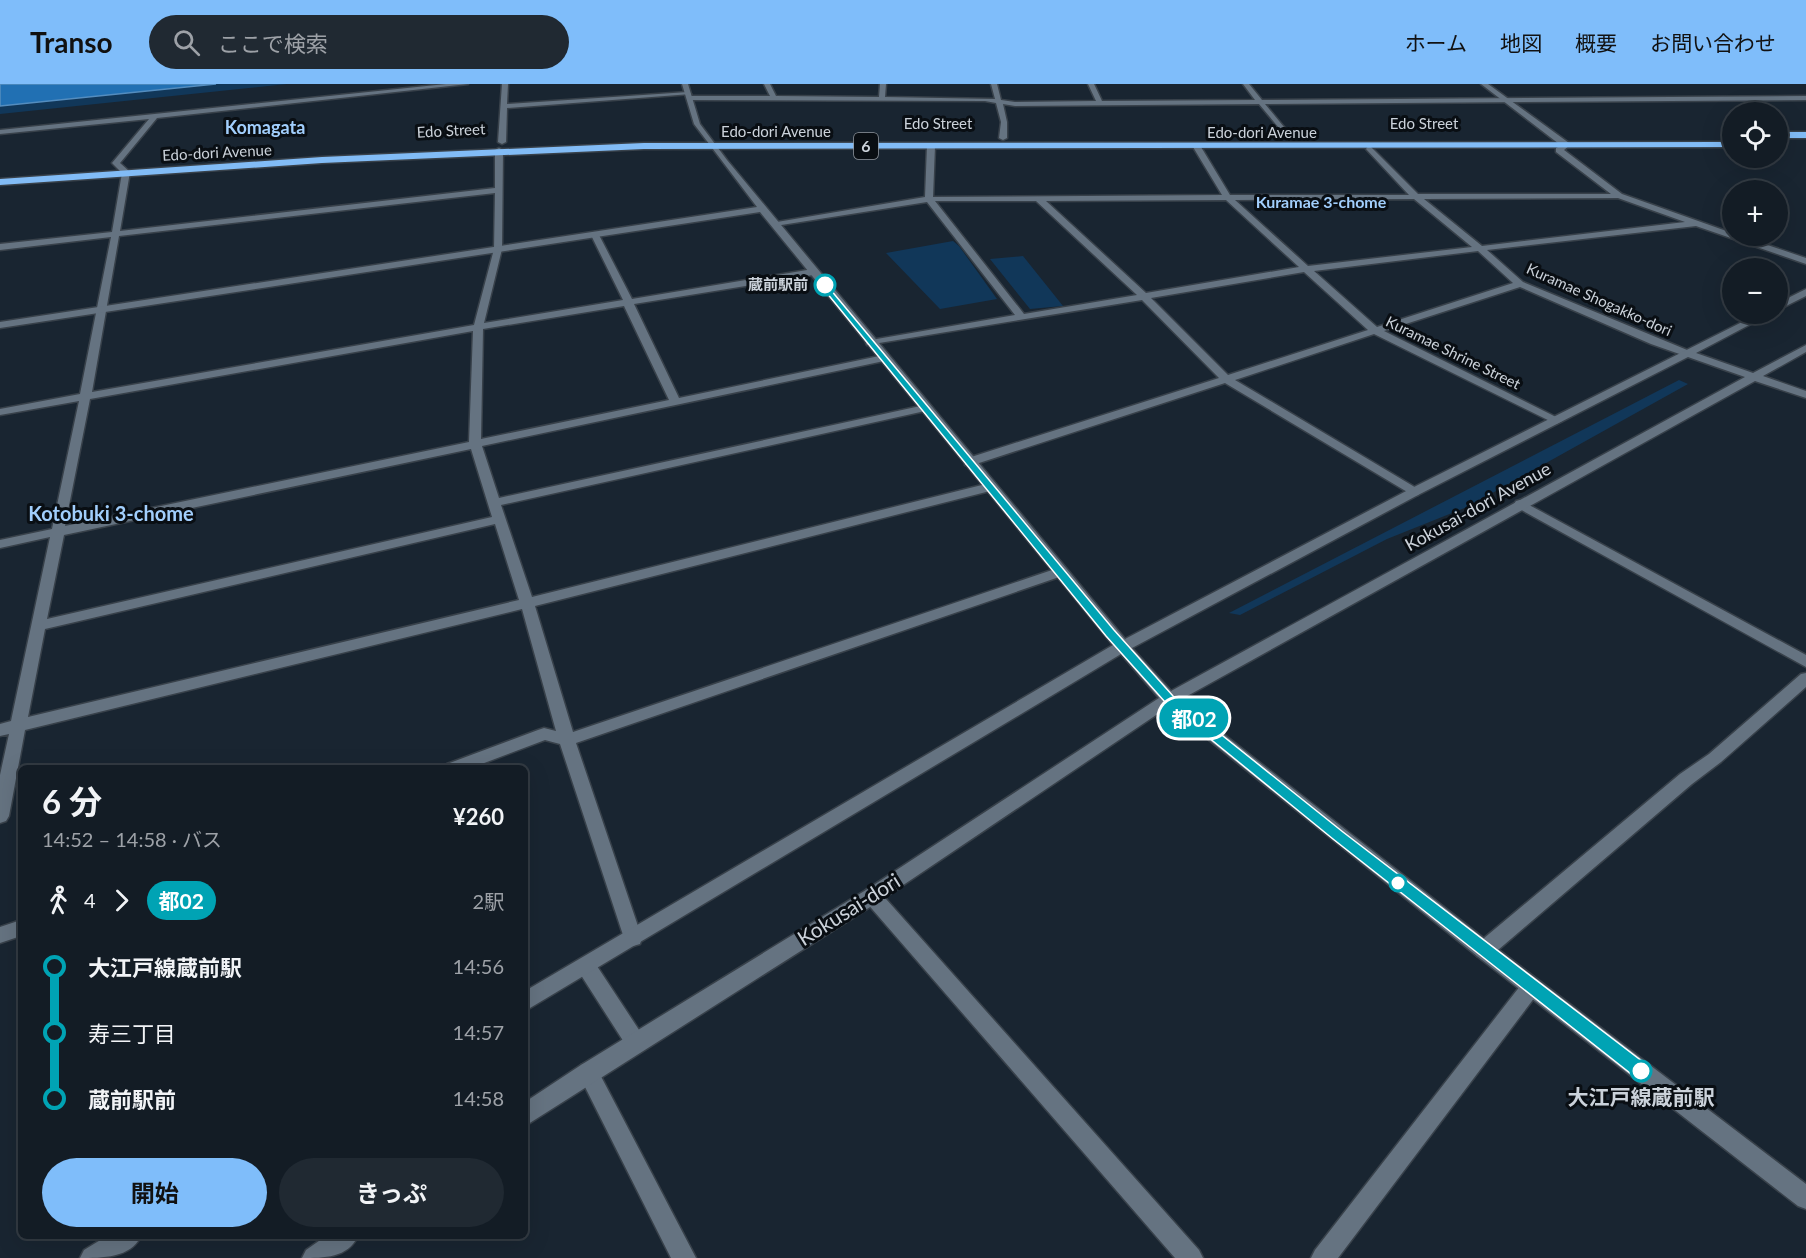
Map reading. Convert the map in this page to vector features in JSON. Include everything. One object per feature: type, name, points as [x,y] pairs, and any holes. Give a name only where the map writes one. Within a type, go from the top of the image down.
[{"type":"highway","name":"Edo Street","points":[[709,141],[1722,135]]},
{"type":"highway","points":[[1788,135],[1806,135]]},
{"type":"highway","name":"Edo-dori Avenue","points":[[0,182],[501,146],[709,141],[931,146],[1722,145]]},
{"type":"highway","points":[[1788,145],[1806,145]]},
{"type":"highway","name":"Edo Street","points":[[0,173],[116,163],[501,146]]},
{"type":"street","points":[[0,132],[465,84]]},
{"type":"street","points":[[505,84],[497,190],[498,249],[478,327],[475,444],[527,603],[567,740],[633,938]]},
{"type":"street","points":[[685,84],[697,124],[709,141],[969,462],[1122,647],[1169,699],[1531,987],[1806,1198]]},
{"type":"street","points":[[767,84],[774,98]]},
{"type":"street","points":[[882,99],[883,84]]},
{"type":"street","points":[[994,84],[1004,122],[1003,138]]},
{"type":"street","points":[[1091,84],[1100,104]]},
{"type":"street","points":[[1246,84],[1289,138]]},
{"type":"street","points":[[1484,84],[1566,145],[1559,150],[1619,196],[1806,261]]},
{"type":"street","points":[[502,106],[689,96],[985,99],[1015,104],[1806,98]]},
{"type":"street","points":[[0,816],[102,310],[126,172],[116,163],[156,115]]},
{"type":"street","points":[[931,146],[929,199],[1021,317]]},
{"type":"street","name":"Kuramae Shrine Street","points":[[1197,147],[1227,197],[1375,331],[1556,421]]},
{"type":"street","name":"Kuramae Shogakko-dori","points":[[1369,147],[1415,196],[1520,284],[1655,342],[1806,396]]},
{"type":"street","points":[[0,247],[497,190]]},
{"type":"street","points":[[775,223],[929,199],[1619,196]]},
{"type":"street","points":[[1038,198],[1145,297],[1226,379],[1414,492]]},
{"type":"street","points":[[0,325],[763,209]]},
{"type":"street","points":[[871,343],[1304,269],[1697,224]]},
{"type":"street","points":[[595,235],[675,402]]},
{"type":"street","points":[[0,412],[478,327],[813,272]]},
{"type":"street","points":[[969,462],[1520,284]]},
{"type":"street","points":[[1788,302],[1806,292]]},
{"type":"street","points":[[528,1000],[1122,647],[1414,492],[1746,324]]},
{"type":"street","name":"Kokusai-dori Avenue","points":[[1169,699],[1806,348]]},
{"type":"street","points":[[0,544],[884,358]]},
{"type":"street","points":[[495,503],[925,408]]},
{"type":"street","points":[[0,730],[527,603],[990,487]]},
{"type":"street","points":[[1520,504],[1806,662]]},
{"type":"street","points":[[38,626],[499,519]]},
{"type":"street","points":[[461,765],[544,734],[567,740],[1060,572]]},
{"type":"street","points":[[1484,950],[1686,779],[1715,758],[1806,678]]},
{"type":"street","name":"Kokusai-dori","points":[[528,1113],[588,1072],[872,896],[1169,699]]},
{"type":"street","points":[[872,896],[1191,1258]]},
{"type":"street","points":[[0,935],[18,929]]},
{"type":"street","points":[[586,966],[636,1043]]},
{"type":"street","points":[[1323,1258],[1531,987]]},
{"type":"street","points":[[588,1072],[684,1258]]},
{"type":"street","points":[[92,1258],[124,1239]]},
{"type":"street","points":[[314,1258],[342,1239]]},
{"type":"shaded area","points":[[216,84],[287,84],[0,114],[0,106]]},
{"type":"shaded area","points":[[953,241],[997,299],[940,309],[886,253]]},
{"type":"shaded area","points":[[1023,256],[1063,306],[1030,309],[990,259]]},
{"type":"shaded area","points":[[1679,380],[1688,384],[1467,507],[1387,539],[1240,615],[1229,613]]},
{"type":"water","points":[[0,84],[216,84],[0,106]]},
{"type":"bus line","name":"都02","points":[[825,285],[1110,633],[1169,699],[1338,836],[1641,1071]]},
{"type":"place","name":"蔵前駅前","points":[[825,285]]},
{"type":"place","name":"大江戸線蔵前駅","points":[[1641,1071]]},
{"type":"district","name":"Komagata","points":[[265,128]]},
{"type":"district","name":"Kuramae 3-chome","points":[[1321,202]]},
{"type":"district","name":"Kotobuki 3-chome","points":[[111,514]]}]
